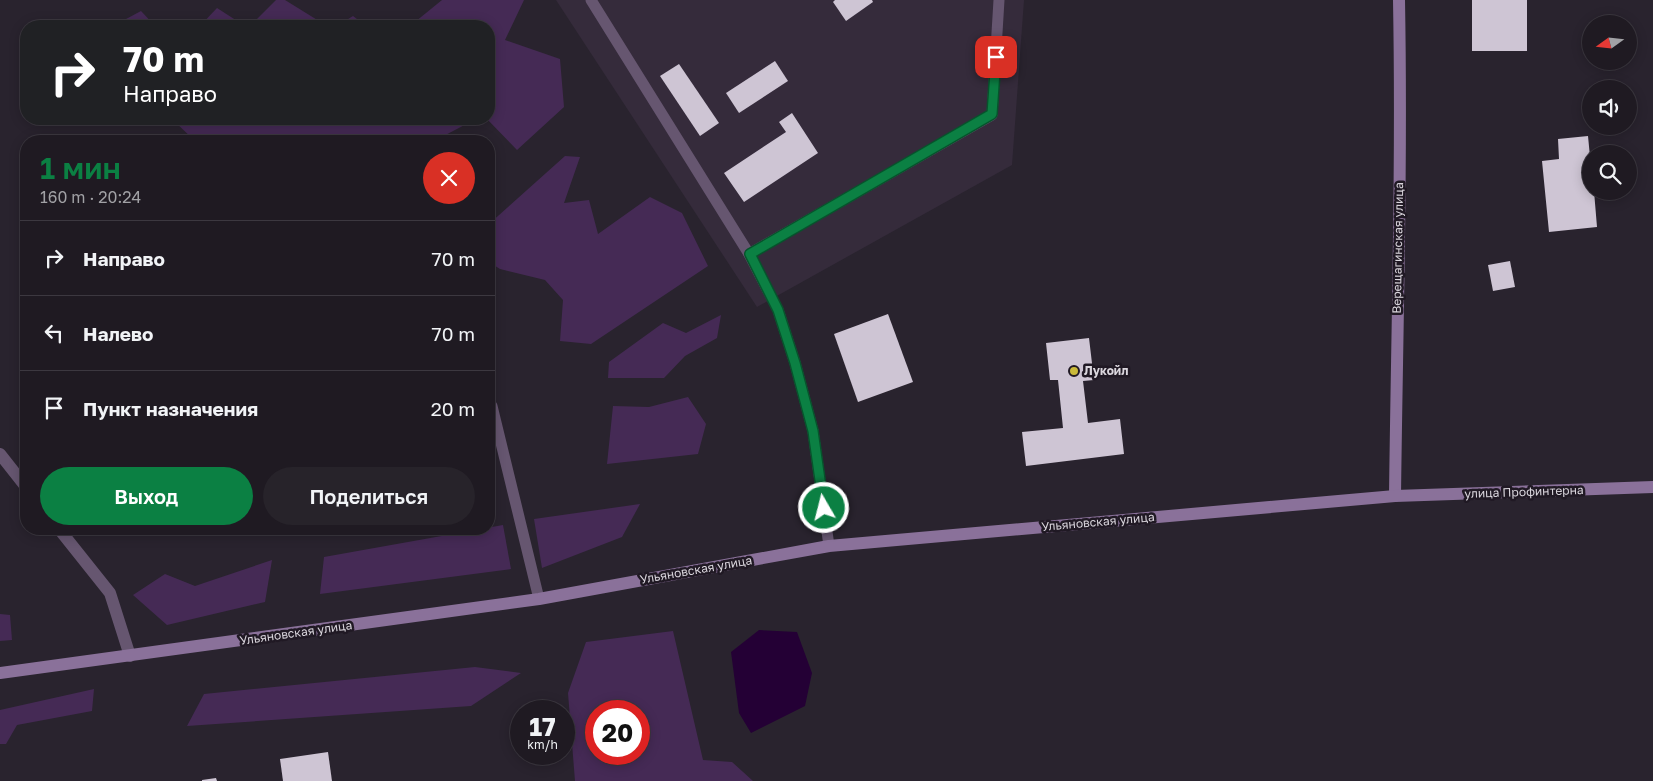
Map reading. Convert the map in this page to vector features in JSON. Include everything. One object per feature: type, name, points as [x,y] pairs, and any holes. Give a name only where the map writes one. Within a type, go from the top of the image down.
[{"type":"main road","name":"Верещагинская улица","points":[[1395,496],[1401,111],[1399,0]]},
{"type":"main road","name":"улица Профинтерна","points":[[1395,496],[1653,487]]},
{"type":"main road","name":"Ульяновская улица","points":[[0,673],[539,599],[829,546],[1395,496]]},
{"type":"street","points":[[0,454],[20,479]]},
{"type":"street","points":[[64,535],[110,593],[130,656]]},
{"type":"lane","points":[[591,0],[750,254],[778,310],[795,363],[813,431],[829,546]]},
{"type":"lane","points":[[750,254],[992,114],[999,0]]},
{"type":"lane","points":[[495,418],[539,599]]},
{"type":"shaded area","points":[[276,0],[285,0],[317,20],[256,20]]},
{"type":"shaded area","points":[[442,0],[524,0],[505,40],[560,59],[564,107],[517,150],[493,125],[495,125],[495,20],[417,20]]},
{"type":"shaded area","points":[[556,0],[1024,0],[1012,165],[757,307]]},
{"type":"shaded area","points":[[217,8],[236,20],[206,20]]},
{"type":"shaded area","points":[[141,11],[149,20],[124,20]]},
{"type":"shaded area","points":[[353,16],[358,20],[347,20]]},
{"type":"shaded area","points":[[178,125],[465,125],[445,135],[189,135]]},
{"type":"shaded area","points":[[565,156],[580,157],[564,203],[589,200],[598,234],[650,197],[682,213],[708,266],[591,344],[560,341],[563,300],[545,280],[500,269],[495,266],[495,219]]},
{"type":"shaded area","points":[[721,315],[717,338],[685,356],[664,378],[608,378],[609,362],[663,323],[686,333]]},
{"type":"shaded area","points":[[688,397],[706,424],[698,454],[607,464],[613,406],[649,407]]},
{"type":"shaded area","points":[[640,504],[622,537],[542,568],[534,519]]},
{"type":"shaded area","points":[[503,525],[511,569],[320,594],[324,557],[447,535],[495,535],[495,526]]},
{"type":"shaded area","points":[[272,560],[265,602],[167,625],[133,595],[165,574],[195,586]]},
{"type":"shaded area","points":[[0,614],[10,615],[12,640],[0,641]]},
{"type":"shaded area","points":[[759,630],[797,632],[812,673],[805,706],[751,733],[739,713],[731,652]]},
{"type":"shaded area","points":[[673,631],[703,760],[732,762],[753,781],[575,781],[575,700],[569,700],[568,693],[586,642]]},
{"type":"shaded area","points":[[475,667],[521,673],[471,706],[187,726],[204,694]]},
{"type":"shaded area","points":[[94,689],[92,711],[17,725],[6,744],[0,744],[0,710]]},
{"type":"building","points":[[835,0],[872,0],[873,2],[846,21],[833,2]]},
{"type":"building","points":[[1472,0],[1527,0],[1527,51],[1472,51]]},
{"type":"building","points":[[775,61],[788,81],[739,113],[726,93]]},
{"type":"building","points":[[679,64],[719,123],[700,136],[660,76]]},
{"type":"building","points":[[792,113],[818,153],[744,202],[724,173],[786,132],[779,122]]},
{"type":"building","points":[[1588,136],[1589,145],[1582,145],[1582,200],[1595,200],[1597,227],[1549,232],[1542,161],[1559,159],[1558,139]]},
{"type":"building","points":[[1510,261],[1515,287],[1493,291],[1488,265]]},
{"type":"building","points":[[888,314],[913,382],[858,402],[834,334]]},
{"type":"building","points":[[1089,338],[1094,380],[1083,381],[1088,423],[1120,419],[1124,454],[1026,466],[1022,432],[1063,428],[1058,380],[1050,380],[1046,343]]},
{"type":"building","points":[[328,752],[332,781],[283,781],[280,759]]},
{"type":"building","points":[[216,778],[217,781],[202,781],[202,780]]},
{"type":"place","name":"Лукойл","points":[[1074,371]]},
{"type":"route","points":[[824,508],[813,431],[795,363],[778,310],[750,254],[992,114],[996,57]]}]
